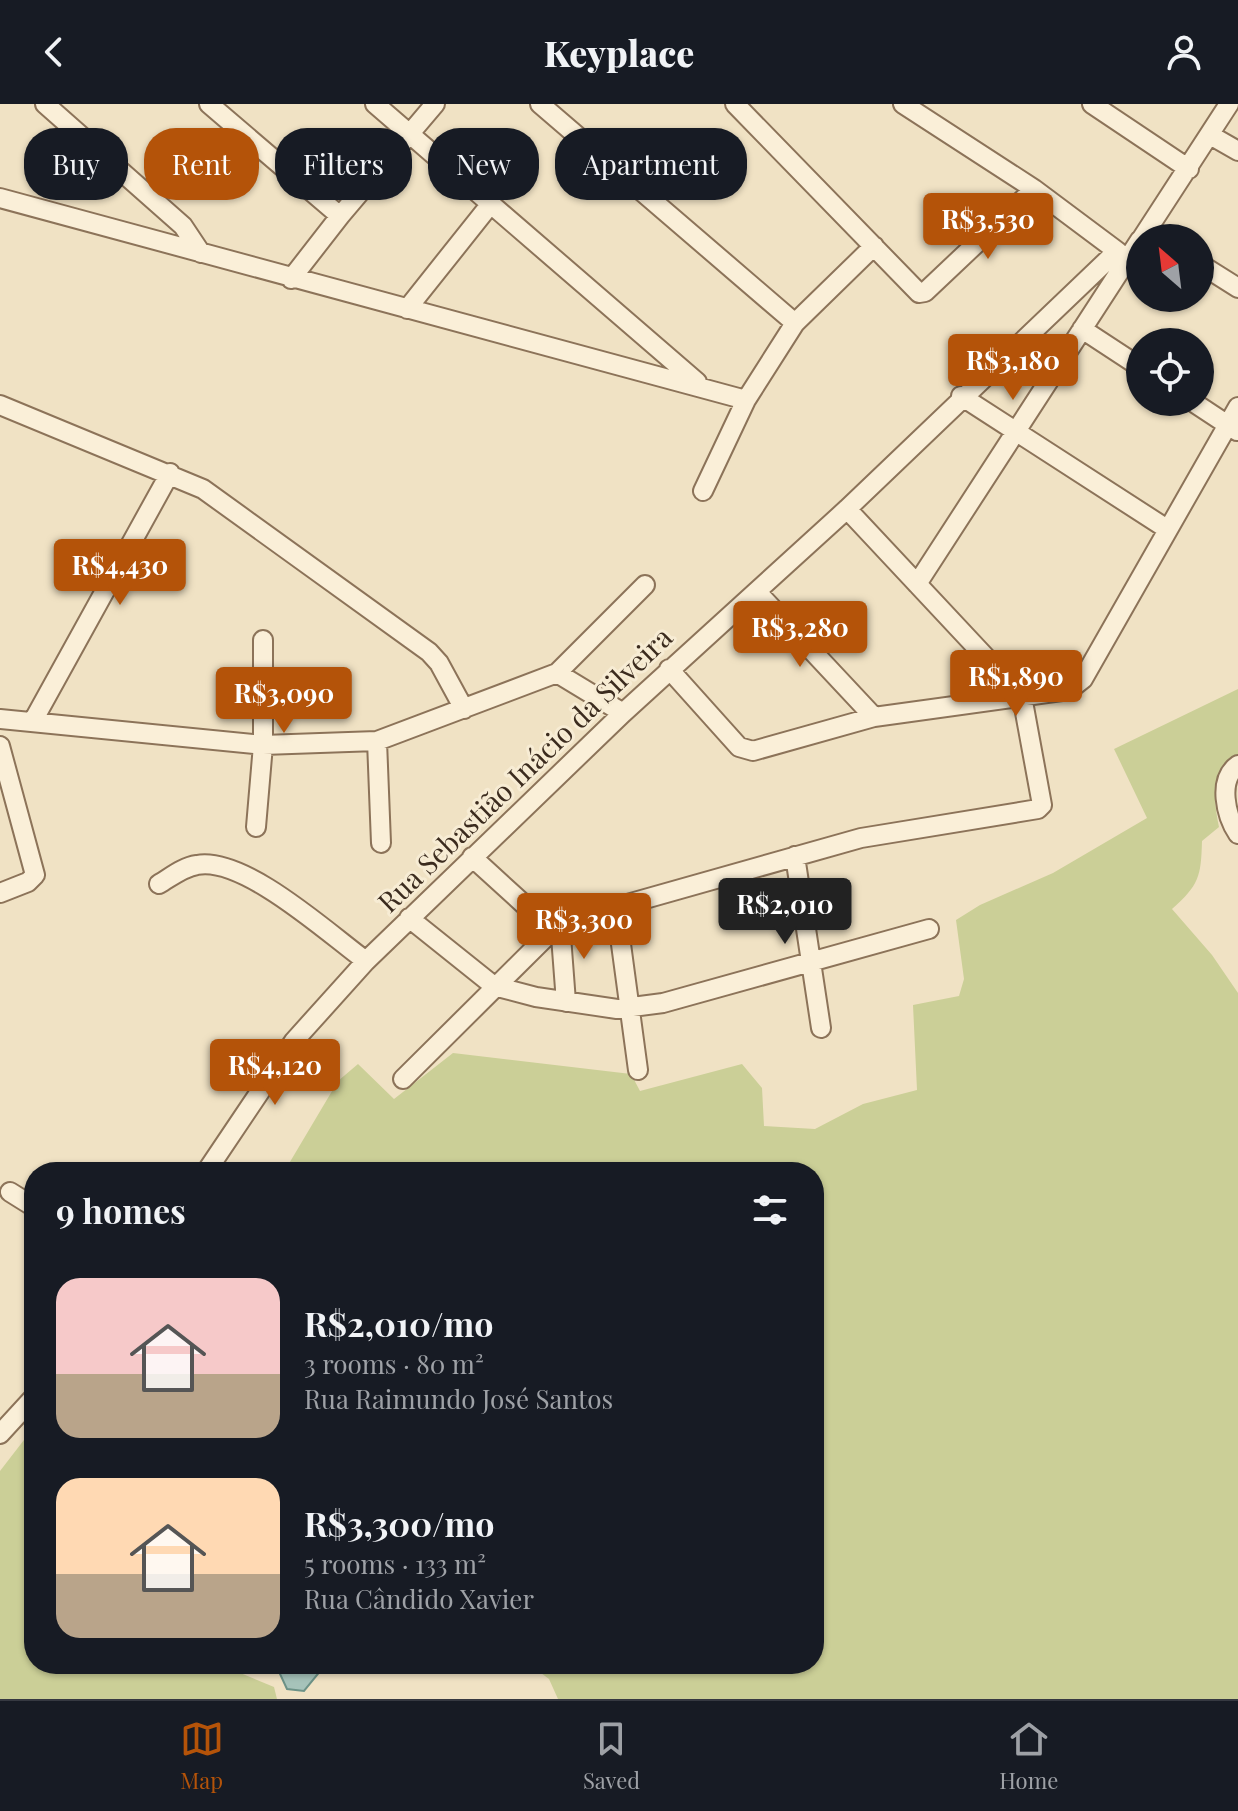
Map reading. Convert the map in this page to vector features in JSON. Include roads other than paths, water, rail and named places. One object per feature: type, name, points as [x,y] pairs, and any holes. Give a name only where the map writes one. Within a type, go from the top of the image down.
[{"type":"street","points":[[45,104],[183,226],[201,253]]},
{"type":"street","points":[[209,104],[340,216]]},
{"type":"street","points":[[375,104],[403,128]]},
{"type":"street","points":[[412,132],[435,104]]},
{"type":"street","points":[[540,104],[795,323]]},
{"type":"street","points":[[735,104],[919,293],[925,292],[1034,189]]},
{"type":"street","points":[[903,104],[1034,189],[1122,256]]},
{"type":"street","points":[[1092,104],[1189,169]]},
{"type":"street","points":[[1155,224],[1229,104]]},
{"type":"street","points":[[1210,135],[1238,151]]},
{"type":"street","points":[[412,136],[489,206],[702,386]]},
{"type":"street","points":[[0,198],[746,400]]},
{"type":"street","points":[[291,279],[354,200]]},
{"type":"street","points":[[407,309],[489,206]]},
{"type":"street","points":[[703,491],[746,400],[795,323],[874,246]]},
{"type":"street","points":[[917,584],[1019,431],[1126,253]]},
{"type":"street","name":"Rua Sebastião Inácio da Silveira","points":[[213,1162],[294,1041],[409,918],[669,669],[847,509],[961,396],[1122,256]]},
{"type":"street","points":[[1214,273],[1238,288]]},
{"type":"street","points":[[1082,329],[1126,358]]},
{"type":"street","points":[[961,396],[1167,529]]},
{"type":"street","points":[[0,405],[170,473],[220,500],[429,652],[439,663],[464,709]]},
{"type":"street","points":[[669,669],[745,751],[874,717],[1076,687],[1167,529],[1233,428],[1238,407]]},
{"type":"street","points":[[1214,416],[1233,428]]},
{"type":"street","points":[[33,721],[170,473]]},
{"type":"street","points":[[403,1079],[555,926],[861,838],[1033,812],[1042,805],[1022,696],[847,509]]},
{"type":"street","points":[[0,719],[263,745],[377,741],[557,673],[645,585]]},
{"type":"street","points":[[757,592],[874,717]]},
{"type":"street","points":[[256,827],[263,745],[263,640]]},
{"type":"street","points":[[557,673],[623,713]]},
{"type":"street","points":[[377,741],[381,843]]},
{"type":"street","points":[[0,746],[35,875],[28,882],[0,893]]},
{"type":"street","points":[[1238,765],[1231,770],[1226,783],[1226,803],[1238,834]]},
{"type":"street","points":[[795,856],[821,1028]]},
{"type":"street","points":[[472,857],[555,926],[566,1002]]},
{"type":"street","points":[[159,884],[200,864],[233,870],[263,887],[366,961]]},
{"type":"street","points":[[616,907],[638,1070]]},
{"type":"street","points":[[409,918],[494,986],[566,1002],[630,1009],[929,929]]},
{"type":"street","points":[[10,1192],[24,1201]]},
{"type":"street","points":[[0,1434],[24,1408]]},
{"type":"water","points":[[280,1674],[318,1674],[304,1691],[287,1689]]}]
